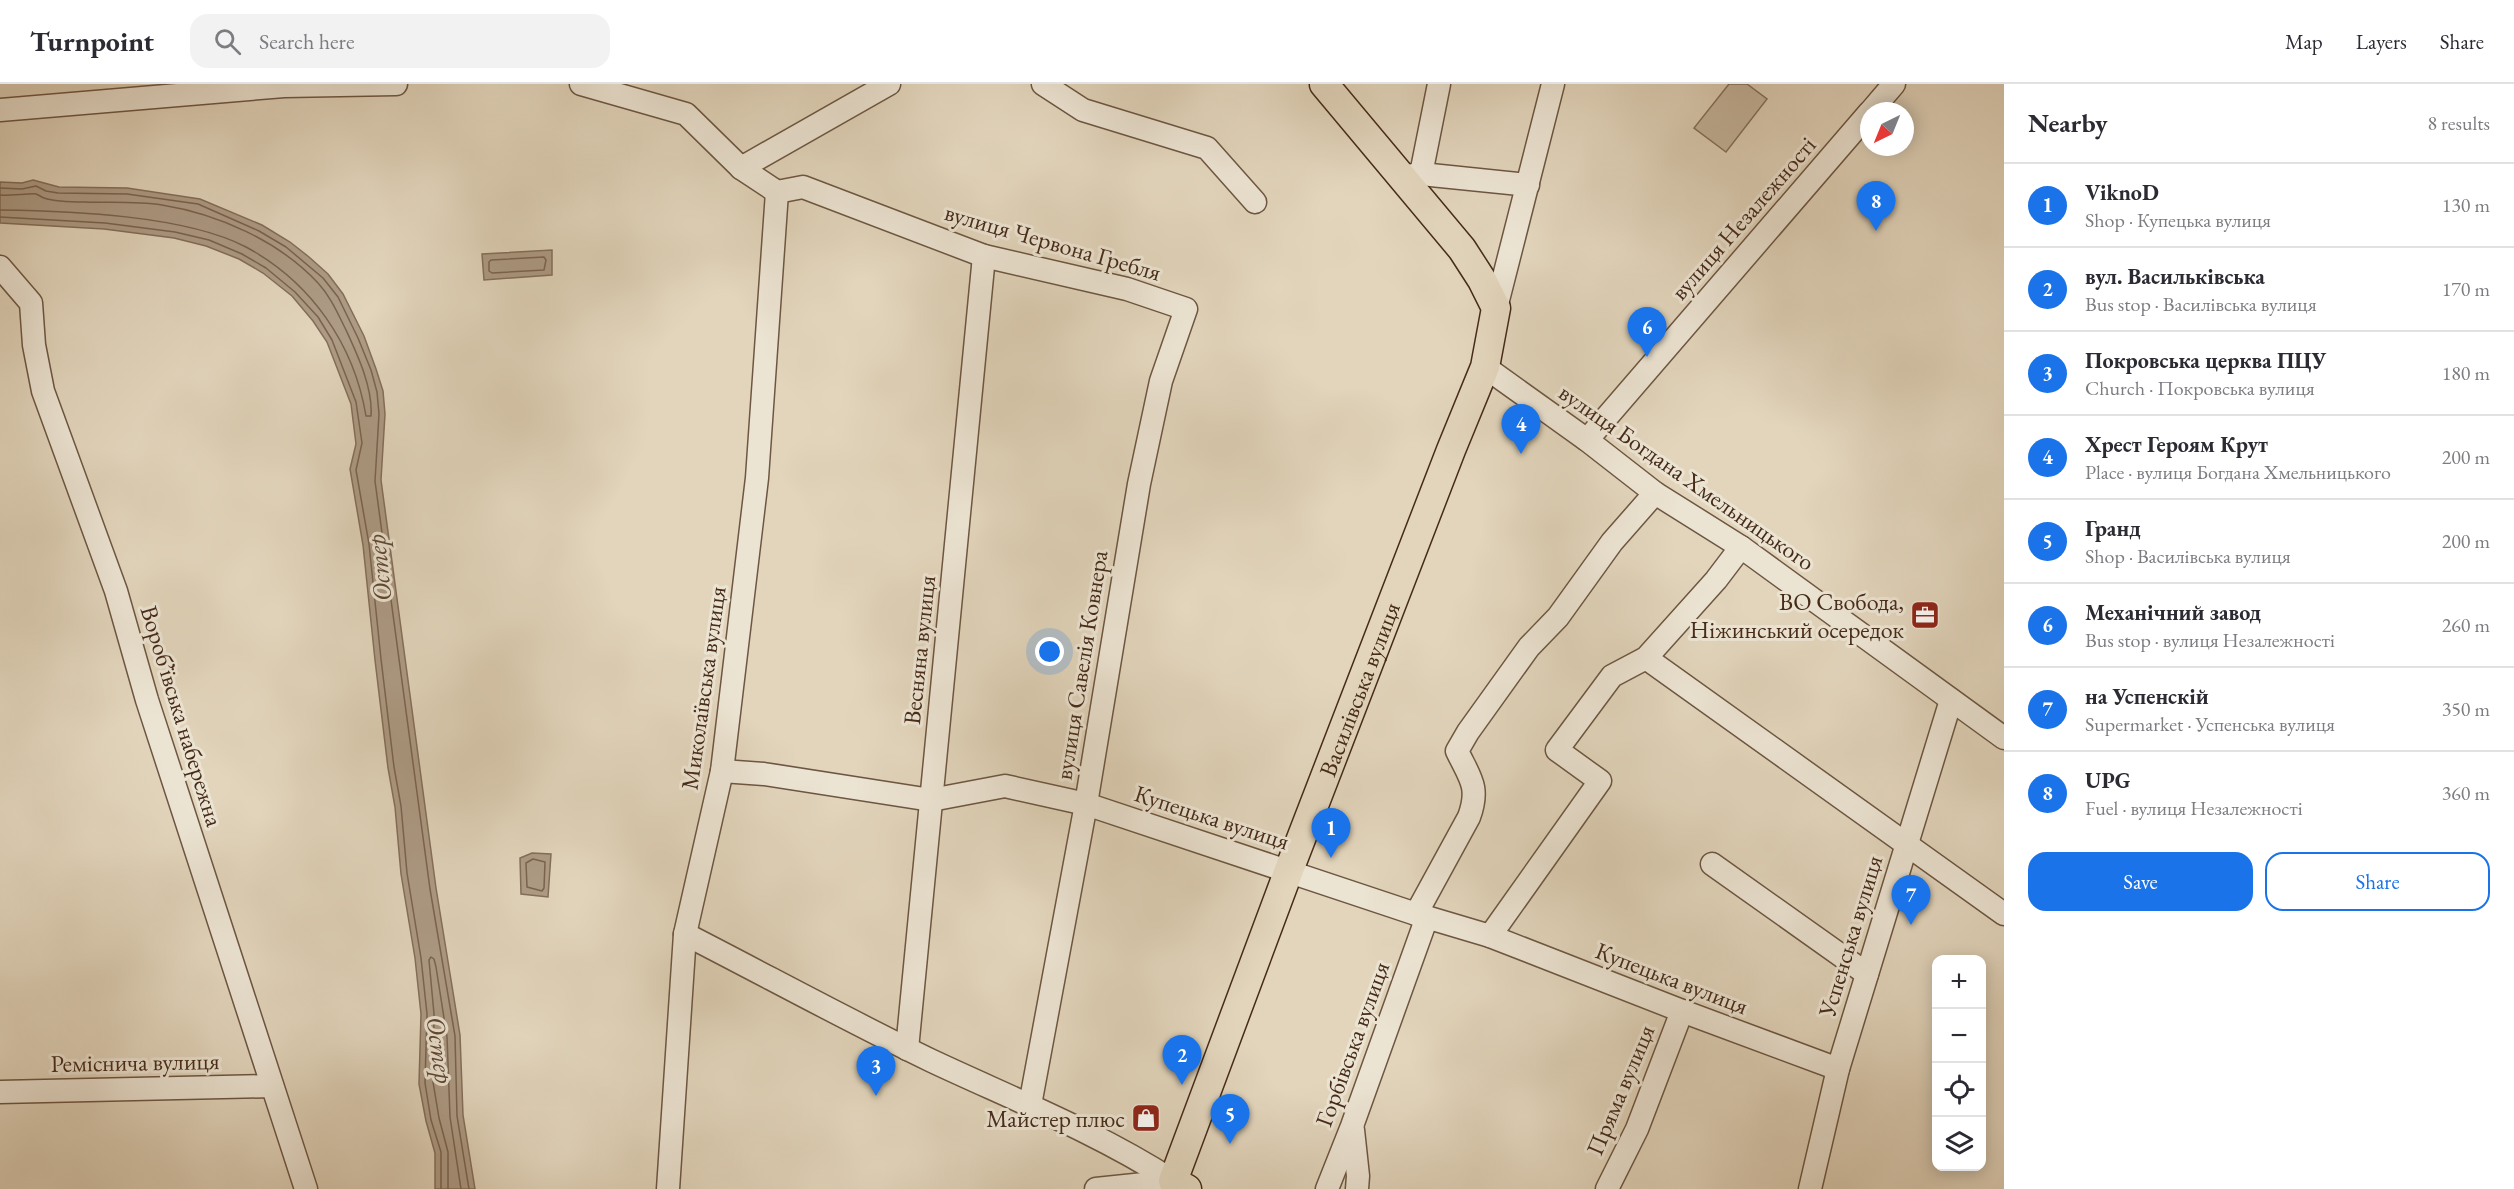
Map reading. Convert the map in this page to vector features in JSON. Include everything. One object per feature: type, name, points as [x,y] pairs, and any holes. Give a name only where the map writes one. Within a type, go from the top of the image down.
[{"type":"main road","points":[[1324,84],[1411,175],[1482,280],[1496,309]]},
{"type":"main road","name":"Василівська вулиця","points":[[1163,1186],[1289,870],[1450,450],[1485,367],[1496,309]]},
{"type":"street","points":[[0,110],[284,86],[396,84]]},
{"type":"street","points":[[581,84],[686,114],[741,168],[777,192]]},
{"type":"street","points":[[741,168],[889,84]]},
{"type":"street","points":[[1043,84],[1083,110],[1207,148],[1255,202]]},
{"type":"street","points":[[1439,84],[1411,175],[1528,185]]},
{"type":"street","points":[[1496,309],[1553,84]]},
{"type":"street","name":"вулиця Незалежності","points":[[1879,102],[1894,84]]},
{"type":"street","name":"вулиця Незалежності","points":[[1587,440],[1860,124]]},
{"type":"street","name":"вулиця Червона Гребля","points":[[777,192],[803,187],[984,256],[1127,289],[1186,309]]},
{"type":"street","name":"Миколаївська вулиця","points":[[668,1189],[685,934],[722,771],[757,478],[777,192]]},
{"type":"street","name":"Весняна вулиця","points":[[907,1049],[984,256]]},
{"type":"street","name":"Воробʼївська набережна","points":[[0,267],[31,303],[34,345],[43,390],[116,591],[147,700],[306,1189]]},
{"type":"street","name":"вулиця Савелія Ковнера","points":[[1030,1105],[1086,804],[1138,484],[1161,381],[1186,309]]},
{"type":"street","name":"вулиця Богдана Хмельницького","points":[[1485,367],[1587,440],[1655,493],[1741,547],[2004,738]]},
{"type":"street","name":"Горбівська вулиця","points":[[1327,1189],[1353,1126],[1422,916],[1474,803],[1474,784],[1457,751],[1529,647],[1558,617],[1612,543],[1655,493]]},
{"type":"street","points":[[1490,936],[1600,781],[1557,750],[1612,676],[1646,658],[1716,580],[1741,547]]},
{"type":"street","points":[[1646,658],[2004,914]]},
{"type":"street","name":"Успенська вулиця","points":[[1810,1189],[1838,1069],[1951,700]]},
{"type":"street","name":"Купецька вулиця","points":[[722,771],[764,774],[931,800],[1005,786],[1086,804],[1422,916],[1490,936],[1838,1069]]},
{"type":"street","points":[[1712,864],[1867,974]]},
{"type":"street","points":[[685,934],[907,1049],[1030,1105],[1126,1153],[1163,1186]]},
{"type":"street","name":"Пряма вулиця","points":[[1607,1189],[1638,1129],[1682,1011]]},
{"type":"street","name":"Реміснича вулиця","points":[[0,1092],[272,1086]]},
{"type":"street","points":[[1353,1126],[1358,1176],[1357,1189]]},
{"type":"street","points":[[1096,1189],[1163,1186]]},
{"type":"shaded area","points":[[1729,84],[1747,84],[1767,99],[1726,152],[1694,128]]},
{"type":"water","name":"Остер","points":[[33,180],[59,187],[127,188],[200,199],[262,225],[290,242],[328,274],[343,294],[364,336],[383,391],[385,414],[381,480],[436,888],[460,1035],[463,1115],[475,1189],[435,1189],[435,1153],[419,1084],[421,1014],[415,958],[401,874],[363,545],[350,469],[356,444],[351,404],[327,342],[292,296],[263,273],[239,259],[206,246],[174,238],[104,229],[0,223],[0,182],[22,183]]},
{"type":"water","points":[[552,250],[552,275],[484,280],[482,254]]},
{"type":"water","points":[[532,853],[551,854],[548,897],[521,894],[520,858]]},
{"type":"place","name":"UPG","points":[[1876,231]]},
{"type":"place","name":"Механічний завод","points":[[1647,357]]},
{"type":"place","name":"Хрест Героям Крут","points":[[1521,454]]},
{"type":"place","name":"ВО Свобода, Ніжинський осередок","points":[[1925,615]]},
{"type":"place","name":"ViknoD","points":[[1331,858]]},
{"type":"place","name":"на Успенскій","points":[[1911,925]]},
{"type":"place","name":"вул. Васильківська","points":[[1182,1085]]},
{"type":"place","name":"Покровська церква ПЦУ","points":[[876,1096]]},
{"type":"place","name":"Майстер плюс","points":[[1146,1118]]},
{"type":"place","name":"Гранд","points":[[1230,1144]]}]
